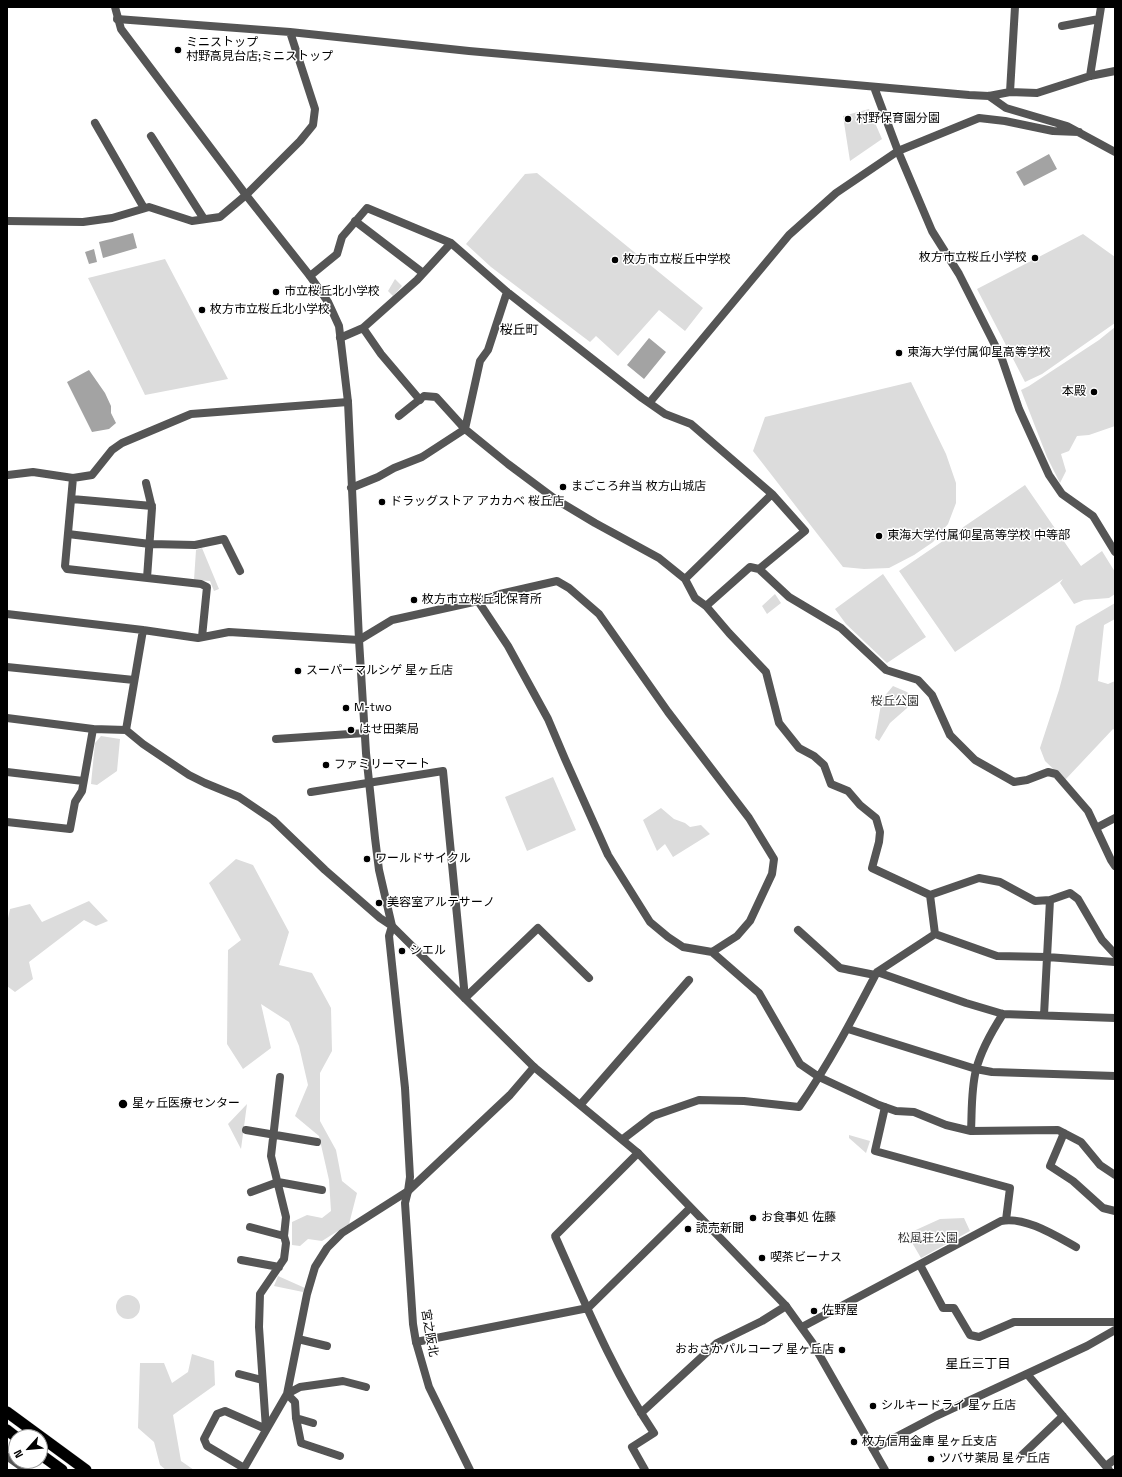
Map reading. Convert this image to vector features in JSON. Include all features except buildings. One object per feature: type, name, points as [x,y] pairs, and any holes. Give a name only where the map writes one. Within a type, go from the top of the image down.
[{"type":"highway","points":[[7,1412],[86,1470]]},
{"type":"highway","points":[[48,1460],[62,1470]]},
{"type":"street","name":"宮之阪北","points":[[115,7],[117,19],[121,29],[246,195],[310,276],[328,302],[339,326],[348,402],[351,488],[365,733],[378,864],[392,926],[390,936],[406,1093],[410,1177],[405,1203],[413,1324],[416,1342],[429,1387],[470,1470]]},
{"type":"street","points":[[1010,92],[1015,7]]},
{"type":"street","points":[[1090,76],[1101,7]]},
{"type":"street","points":[[117,19],[290,32],[469,51],[989,96],[1010,92],[1037,92],[1090,76],[1115,71]]},
{"type":"street","points":[[1062,26],[1099,19]]},
{"type":"street","points":[[7,221],[83,222],[112,218],[149,207],[192,221],[220,217],[246,195],[300,141],[313,125],[316,109],[290,32]]},
{"type":"street","points":[[874,87],[898,151],[932,231],[959,274],[1002,359],[1019,409],[1049,475],[1062,494],[1094,516],[1115,552]]},
{"type":"street","points":[[989,96],[1006,108],[1067,126],[1115,152]]},
{"type":"street","points":[[650,402],[789,235],[836,193],[898,151],[979,118],[1005,121],[1053,131],[1079,132]]},
{"type":"street","points":[[95,123],[144,208]]},
{"type":"street","points":[[151,136],[204,219]]},
{"type":"street","points":[[310,276],[337,254],[342,237],[367,208],[451,243],[507,292],[665,414],[691,424],[772,494],[805,531],[759,569]]},
{"type":"street","points":[[355,221],[423,273]]},
{"type":"street","points":[[340,338],[363,328],[423,273],[451,243]]},
{"type":"street","points":[[351,488],[422,457],[465,429],[480,361],[488,350],[507,292]]},
{"type":"street","points":[[363,328],[381,354],[420,400]]},
{"type":"street","points":[[399,416],[424,396],[436,397],[465,429],[508,464],[555,499],[659,558],[685,579],[695,598],[706,606],[766,672],[779,723],[798,748],[814,756],[824,765],[831,784],[848,792],[860,805],[876,818],[880,832],[872,868],[930,895],[979,878],[1000,882],[1035,902],[1050,900],[1070,893],[1078,899],[1102,940],[1115,954]]},
{"type":"street","points":[[7,484],[9,482],[7,473],[33,472],[73,478],[92,474],[112,450],[122,443],[191,414],[348,402]]},
{"type":"street","points":[[73,478],[65,566],[67,569],[201,584],[207,588],[202,637]]},
{"type":"street","points":[[146,483],[152,506],[147,578]]},
{"type":"street","points":[[685,579],[772,494]]},
{"type":"street","points":[[72,499],[152,506]]},
{"type":"street","points":[[68,534],[150,544],[195,545],[224,539],[240,571]]},
{"type":"street","points":[[706,606],[750,567],[759,569],[789,597],[841,628],[886,670],[918,680],[932,695],[950,735],[975,760],[1014,782],[1027,780],[1048,772],[1056,774],[1088,811],[1115,866]]},
{"type":"street","points":[[7,614],[198,638],[229,632],[359,640],[392,620],[478,601],[500,594],[557,581],[569,588],[599,614],[668,712],[749,818],[774,859],[772,874],[750,921],[737,936],[712,952]]},
{"type":"street","points":[[478,601],[508,646],[548,719],[608,855],[650,922],[668,938],[683,947],[712,952],[759,993],[800,1064],[819,1077],[885,1107],[896,1111],[914,1112],[946,1125],[971,1131],[1058,1130],[1081,1142],[1100,1165],[1115,1175]]},
{"type":"street","points":[[126,730],[142,630]]},
{"type":"street","points":[[7,667],[134,680]]},
{"type":"street","points":[[7,718],[94,729],[126,730],[142,743],[189,775],[239,797],[273,820],[325,870],[380,918],[392,926],[534,1067],[638,1152],[690,1208],[786,1306],[812,1342],[884,1470]]},
{"type":"street","points":[[7,822],[70,829],[75,802],[82,791],[94,729]]},
{"type":"street","points":[[276,739],[365,733]]},
{"type":"street","points":[[311,792],[443,771],[465,998]]},
{"type":"street","points":[[7,772],[83,781]]},
{"type":"street","points":[[1096,828],[1115,818]]},
{"type":"street","points":[[930,895],[935,934]]},
{"type":"street","points":[[1044,1015],[1050,900]]},
{"type":"street","points":[[465,998],[538,928],[589,978]]},
{"type":"street","points":[[798,930],[840,968],[876,973],[966,1004],[1003,1014],[1115,1018]]},
{"type":"street","points":[[935,934],[997,956],[1047,957],[1115,962]]},
{"type":"street","points":[[623,1139],[653,1116],[700,1100],[744,1101],[799,1107],[848,1029],[876,973],[935,934]]},
{"type":"street","points":[[581,1104],[689,980]]},
{"type":"street","points":[[971,1131],[976,1069],[990,1034],[1003,1014]]},
{"type":"street","points":[[848,1029],[976,1069],[992,1072],[1115,1076]]},
{"type":"street","points":[[266,1429],[226,1411],[216,1414],[204,1439],[207,1446],[243,1469],[287,1394],[307,1294],[315,1267],[327,1248],[342,1233],[408,1191],[510,1095],[534,1067]]},
{"type":"street","points":[[266,1429],[262,1380],[260,1294],[284,1259],[286,1242],[284,1236],[286,1217],[271,1156],[280,1077]]},
{"type":"street","points":[[885,1107],[874,1151],[1010,1188],[1006,1220]]},
{"type":"street","points":[[246,1130],[317,1142]]},
{"type":"street","points":[[1064,1133],[1050,1166],[1073,1181],[1103,1208],[1115,1211]]},
{"type":"street","points":[[638,1152],[555,1236],[614,1366],[654,1433],[632,1446],[645,1470]]},
{"type":"street","points":[[251,1192],[278,1182],[322,1190]]},
{"type":"street","points":[[416,1342],[588,1308],[690,1208]]},
{"type":"street","points":[[802,1327],[1001,1221],[1006,1220],[1034,1225],[1076,1246]]},
{"type":"street","points":[[250,1227],[284,1236]]},
{"type":"street","points":[[240,1260],[278,1267]]},
{"type":"street","points":[[920,1265],[943,1308],[954,1308],[970,1335],[979,1337],[1014,1322],[1115,1322]]},
{"type":"street","points":[[641,1413],[717,1343],[762,1321],[786,1306]]},
{"type":"street","points":[[873,1449],[936,1416],[1087,1346],[1115,1330]]},
{"type":"street","points":[[298,1339],[327,1346]]},
{"type":"street","points":[[239,1374],[262,1380]]},
{"type":"street","points":[[1027,1374],[1107,1468],[1115,1459]]},
{"type":"street","points":[[287,1394],[300,1387],[343,1381],[366,1387]]},
{"type":"street","points":[[287,1394],[295,1402],[296,1418],[301,1444],[340,1456]]},
{"type":"street","points":[[1020,1457],[1063,1416]]},
{"type":"street","points":[[296,1418],[313,1423]]},
{"type":"street","points":[[7,1458],[8,1457],[26,1470]]},
{"type":"green space","points":[[869,109],[882,139],[850,161],[843,116]]},
{"type":"green space","points":[[537,173],[703,308],[685,331],[659,310],[618,356],[596,336],[590,342],[491,267],[466,244],[525,174]]},
{"type":"green space","points":[[1083,234],[1115,257],[1115,323],[1042,374],[1025,382],[977,289]]},
{"type":"green space","points":[[165,259],[228,379],[145,395],[88,278]]},
{"type":"green space","points":[[395,279],[402,286],[393,296],[388,291]]},
{"type":"green space","points":[[1115,327],[1115,426],[1089,435],[1077,436],[1069,451],[1061,454],[1066,471],[1060,483],[1047,457],[1021,390],[1099,340]]},
{"type":"green space","points":[[911,382],[946,454],[956,483],[956,503],[948,524],[933,542],[914,555],[889,568],[864,569],[843,567],[753,451],[765,417]]},
{"type":"green space","points":[[1025,485],[1081,566],[1102,551],[1115,572],[1115,594],[1109,598],[1084,600],[1074,604],[1060,583],[1063,579],[955,652],[899,571]]},
{"type":"green space","points":[[202,548],[219,589],[214,591],[210,581],[194,580],[196,550]]},
{"type":"green space","points":[[883,574],[926,637],[887,663],[846,624],[835,609]]},
{"type":"green space","points":[[775,594],[781,603],[767,614],[762,606]]},
{"type":"green space","points":[[1115,603],[1115,619],[1104,625],[1098,681],[1108,684],[1115,681],[1115,730],[1113,729],[1065,780],[1045,761],[1040,748],[1059,690],[1076,626]]},
{"type":"green space","name":"桜丘公園","points":[[893,686],[907,692],[915,701],[890,723],[879,741],[875,738],[882,699]]},
{"type":"green space","points":[[101,736],[120,739],[117,771],[97,785],[91,784],[95,743]]},
{"type":"green space","points":[[553,777],[576,830],[527,851],[505,797]]},
{"type":"green space","points":[[661,808],[674,819],[685,823],[690,827],[701,825],[710,834],[673,857],[665,844],[657,851],[643,820]]},
{"type":"green space","points":[[236,859],[253,865],[289,932],[279,965],[312,973],[331,1008],[332,1051],[320,1073],[320,1121],[336,1150],[342,1181],[357,1193],[349,1224],[322,1241],[308,1239],[300,1246],[292,1245],[292,1222],[307,1215],[322,1218],[331,1211],[329,1180],[319,1136],[295,1116],[308,1085],[299,1046],[289,1022],[261,1004],[271,1048],[243,1069],[227,1044],[228,950],[241,940],[209,883]]},
{"type":"green space","points":[[89,901],[108,921],[96,926],[84,920],[29,962],[33,979],[15,992],[7,986],[7,923],[10,909],[30,904],[42,922]]},
{"type":"green space","points":[[247,1104],[241,1149],[228,1124]]},
{"type":"green space","points":[[849,1135],[870,1141],[866,1153],[849,1138]]},
{"type":"green space","name":"松風荘公園","points":[[964,1218],[970,1231],[921,1258],[907,1234],[940,1219]]},
{"type":"green space","points":[[278,1276],[305,1288],[303,1292],[274,1286]]},
{"type":"green space","points":[[128,1295],[136,1299],[140,1307],[136,1315],[128,1319],[120,1315],[116,1307],[120,1299]]},
{"type":"green space","points":[[192,1354],[214,1361],[215,1385],[173,1415],[181,1461],[194,1470],[166,1470],[160,1465],[154,1442],[138,1428],[140,1363],[164,1363],[172,1383],[188,1372]]},
{"type":"shaded area","points":[[1049,154],[1057,169],[1024,186],[1016,172]]},
{"type":"shaded area","points":[[133,233],[137,248],[103,258],[99,242]]},
{"type":"shaded area","points":[[94,249],[97,262],[89,264],[85,252]]},
{"type":"shaded area","points":[[649,338],[666,352],[644,379],[627,365]]},
{"type":"shaded area","points":[[89,370],[105,393],[111,406],[111,413],[116,423],[109,429],[92,432],[67,382]]},
{"type":"place","name":"ミニストップ 村野高見台店;ミニストップ","points":[[178,50]]},
{"type":"place","name":"村野保育園分園","points":[[848,119]]},
{"type":"place","name":"枚方市立桜丘小学校","points":[[1035,258]]},
{"type":"place","name":"枚方市立桜丘中学校","points":[[615,260]]},
{"type":"place","name":"市立桜丘北小学校","points":[[276,292]]},
{"type":"place","name":"枚方市立桜丘北小学校","points":[[202,310]]},
{"type":"place","name":"東海大学付属仰星高等学校","points":[[899,353]]},
{"type":"place","name":"本殿","points":[[1094,392]]},
{"type":"place","name":"まごころ弁当 枚方山城店","points":[[563,487]]},
{"type":"place","name":"ドラッグストア アカカベ 桜丘店","points":[[382,502]]},
{"type":"place","name":"東海大学付属仰星高等学校 中等部","points":[[879,536]]},
{"type":"place","name":"枚方市立桜丘北保育所","points":[[414,600]]},
{"type":"place","name":"スーパーマルシゲ 星ヶ丘店","points":[[298,671]]},
{"type":"place","name":"M-two","points":[[346,708]]},
{"type":"place","name":"はせ田薬局","points":[[351,730]]},
{"type":"place","name":"ファミリーマート","points":[[326,765]]},
{"type":"place","name":"ワールドサイクル","points":[[367,859]]},
{"type":"place","name":"美容室アルテサーノ","points":[[379,903]]},
{"type":"place","name":"シエル","points":[[402,951]]},
{"type":"place","name":"星ヶ丘医療センター","points":[[123,1104]]},
{"type":"place","name":"お食事処 佐藤","points":[[753,1218]]},
{"type":"place","name":"読売新聞","points":[[688,1229]]},
{"type":"place","name":"喫茶ビーナス","points":[[762,1258]]},
{"type":"place","name":"佐野屋","points":[[814,1311]]},
{"type":"place","name":"おおさかパルコープ 星ヶ丘店","points":[[842,1350]]},
{"type":"place","name":"シルキードライ 星ヶ丘店","points":[[873,1406]]},
{"type":"place","name":"枚方信用金庫 星ヶ丘支店","points":[[854,1442]]},
{"type":"place","name":"ツバサ薬局 星ヶ丘店","points":[[931,1459]]},
{"type":"district","name":"桜丘町","points":[[519,330]]},
{"type":"district","name":"星丘三丁目","points":[[978,1364]]}]
